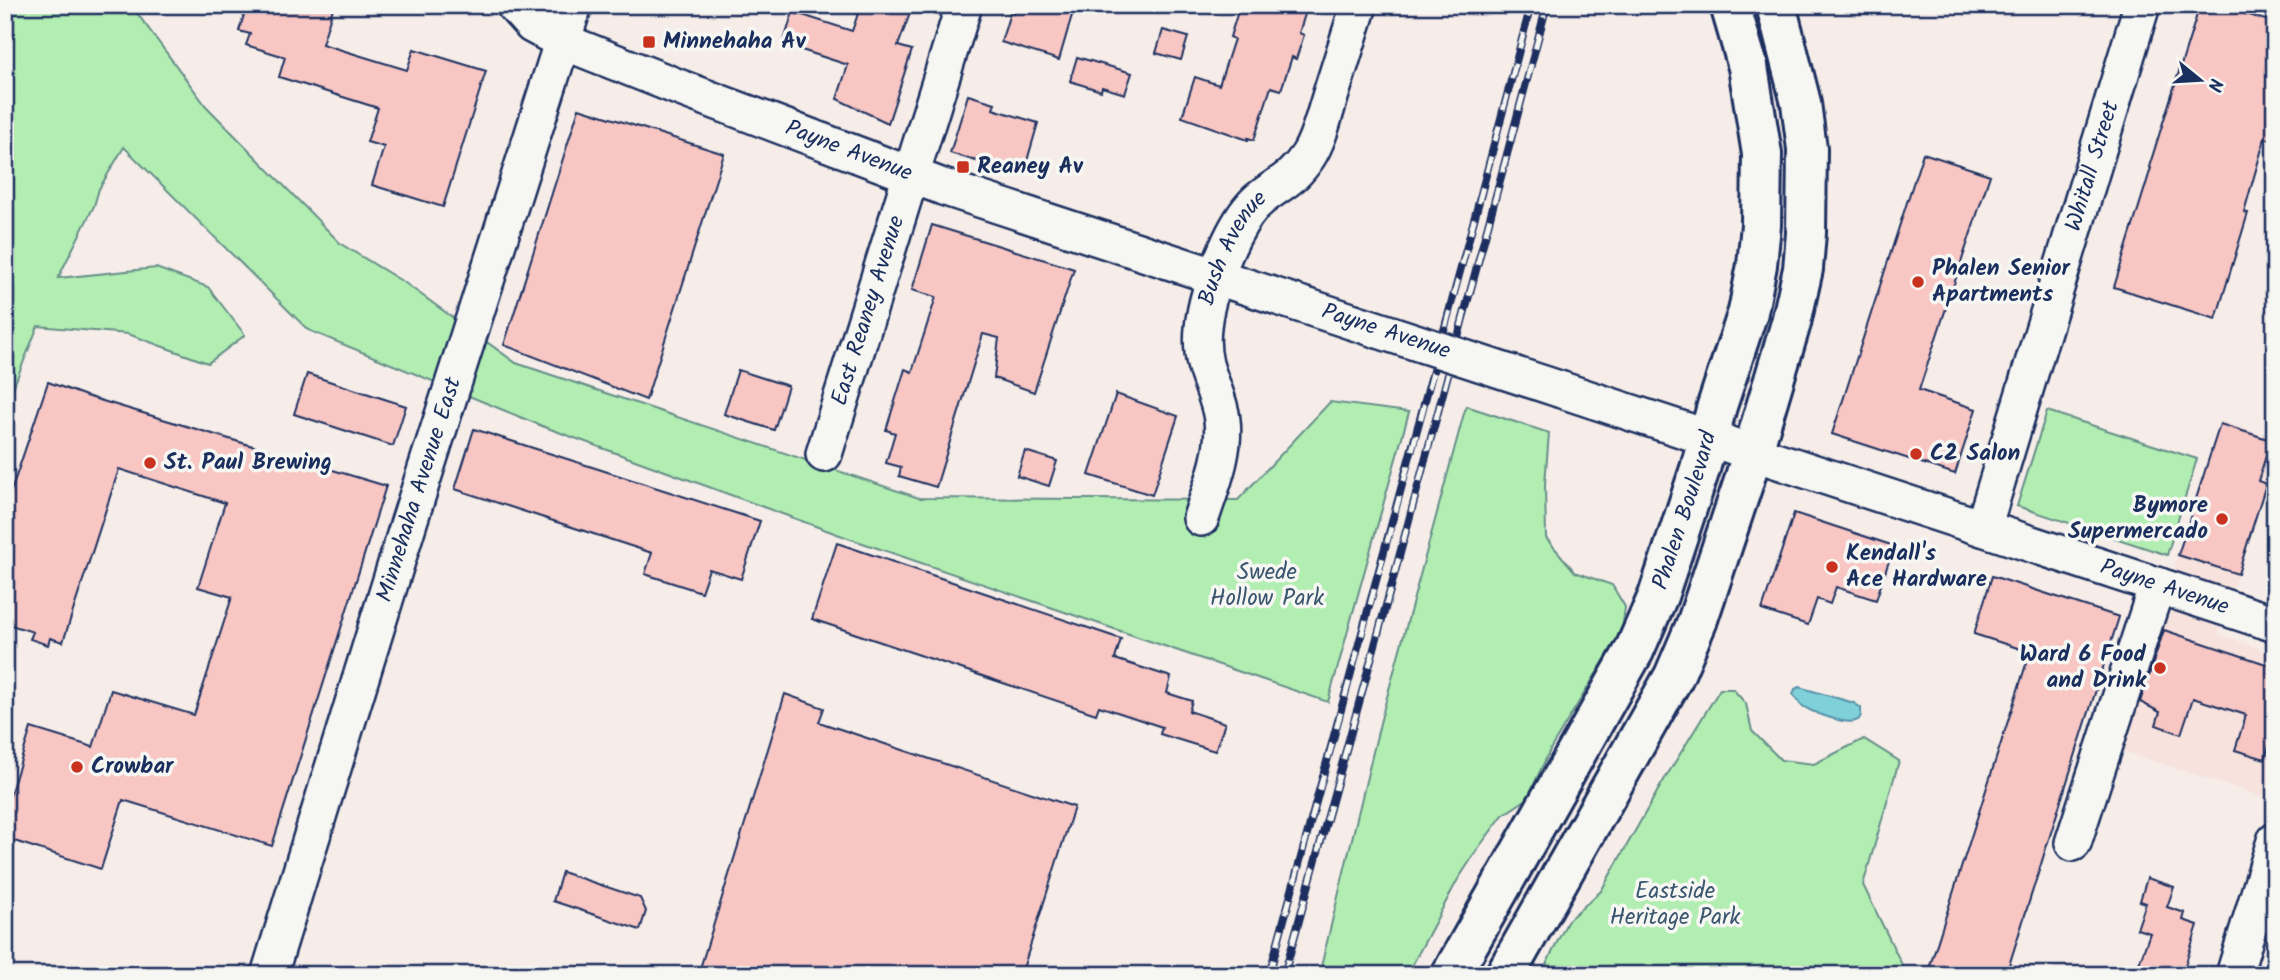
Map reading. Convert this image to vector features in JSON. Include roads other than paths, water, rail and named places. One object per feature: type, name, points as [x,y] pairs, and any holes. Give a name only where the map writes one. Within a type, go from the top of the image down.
[{"type":"main road","name":"Phalen Boulevard","points":[[1451,975],[1644,629],[1658,596],[1748,312],[1761,225],[1762,153],[1748,67],[1730,5]]},
{"type":"main road","name":"Phalen Boulevard","points":[[1505,975],[1674,676],[1684,653],[1697,622],[1753,452],[1798,295],[1807,233],[1807,149],[1801,103],[1776,5]]},
{"type":"street","name":"Payne Avenue","points":[[514,5],[532,25],[562,41],[911,175],[2275,624]]},
{"type":"street","name":"Minnehaha Avenue East","points":[[269,975],[574,5]]},
{"type":"street","name":"East Reaney Avenue","points":[[824,454],[964,5]]},
{"type":"street","name":"Bush Avenue","points":[[1201,518],[1219,460],[1222,439],[1220,411],[1203,351],[1206,312],[1216,276],[1236,230],[1248,212],[1260,198],[1283,184],[1298,170],[1310,153],[1320,131],[1359,5]]},
{"type":"street","name":"Whitall Street","points":[[1983,528],[2142,5]]},
{"type":"street","points":[[2073,843],[2157,585]]},
{"type":"street","points":[[2234,975],[2275,841]]},
{"type":"water","points":[[1799,687],[1854,703],[1861,708],[1861,717],[1847,721],[1811,711],[1793,695]]},
{"type":"railway","points":[[1269,975],[1531,5]]},
{"type":"railway","points":[[1284,975],[1547,5]]},
{"type":"place","name":"Minnehaha Av","points":[[649,42]]},
{"type":"place","name":"Reaney Av","points":[[963,167]]},
{"type":"place","name":"Phalen Senior Apartments","points":[[1918,282]]},
{"type":"place","name":"C2 Salon","points":[[1916,454]]},
{"type":"place","name":"St. Paul Brewing","points":[[150,463]]},
{"type":"place","name":"Bymore Supermercado","points":[[2222,519]]},
{"type":"place","name":"Kendall's Ace Hardware","points":[[1832,567]]},
{"type":"place","name":"Ward 6 Food and Drink","points":[[2160,668]]},
{"type":"place","name":"Crowbar","points":[[77,767]]},
{"type":"park label","name":"Swede Hollow Park","points":[[1267,586]]},
{"type":"park label","name":"Eastside Heritage Park","points":[[1675,905]]}]
